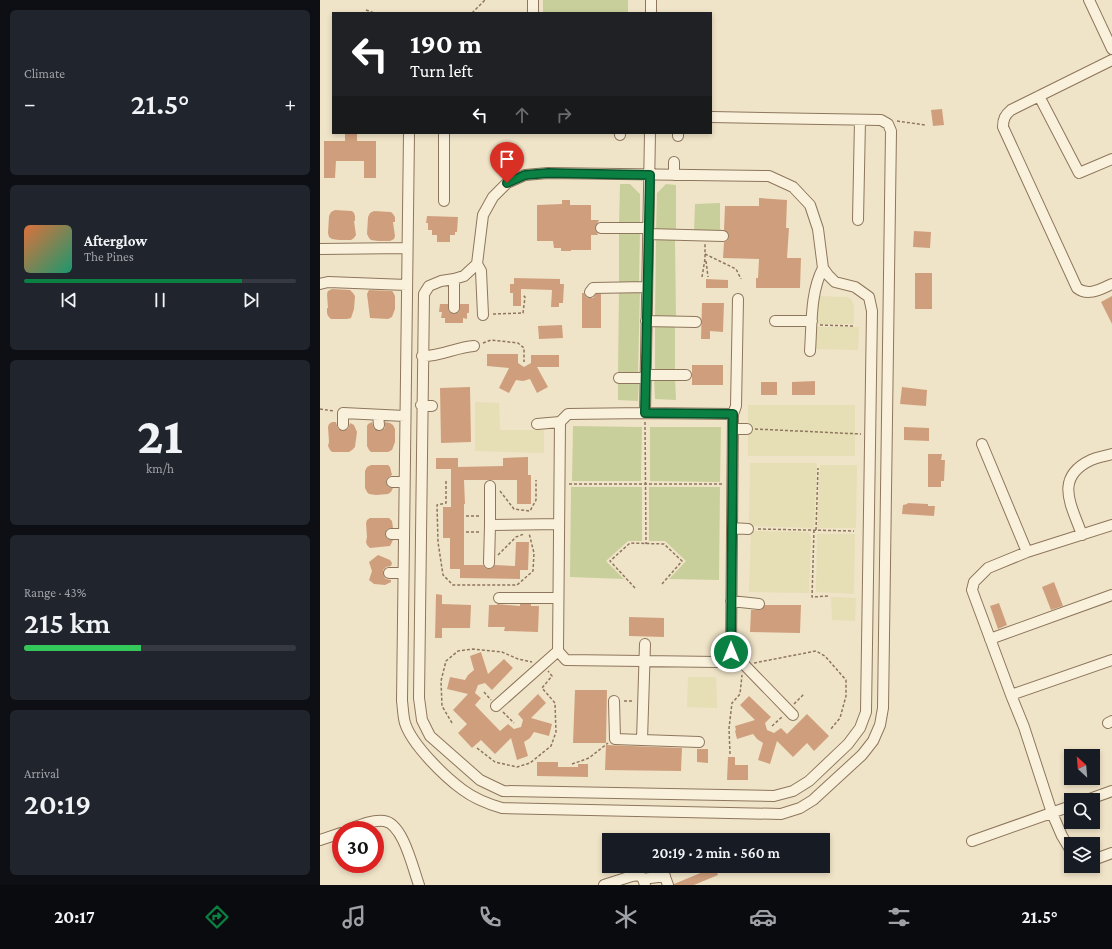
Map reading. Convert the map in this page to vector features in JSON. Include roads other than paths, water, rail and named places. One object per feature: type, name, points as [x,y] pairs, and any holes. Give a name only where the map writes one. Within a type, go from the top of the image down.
[{"type":"street","points":[[533,0],[533,12]]},
{"type":"street","points":[[651,12],[652,0]]},
{"type":"street","points":[[1089,0],[1112,49]]},
{"type":"street","points":[[1112,60],[1011,110],[1005,115],[1003,121],[1003,127],[1077,288],[1087,293],[1099,290],[1112,284]]},
{"type":"street","points":[[1039,96],[1079,173],[1112,159]]},
{"type":"street","points":[[409,134],[402,701],[405,723],[414,741],[440,770],[463,791],[483,802],[502,808],[781,814],[800,808],[813,800],[856,760],[873,742],[880,725],[883,708],[892,139],[888,124],[881,120],[712,117]]},
{"type":"street","points":[[858,220],[860,120]]},
{"type":"street","points":[[444,134],[444,201]]},
{"type":"street","points":[[645,413],[650,134]]},
{"type":"street","points":[[674,162],[674,175]]},
{"type":"street","points":[[483,315],[481,271],[477,264],[483,215],[493,197],[507,183],[525,175],[548,173],[769,176],[793,187],[810,205],[818,229],[823,268],[815,288],[810,352]]},
{"type":"street","points":[[601,228],[722,236]]},
{"type":"street","points":[[320,249],[407,248]]},
{"type":"street","points":[[477,264],[464,276],[454,279],[441,280],[429,286],[424,294],[422,356],[426,406],[419,698],[422,720],[430,736],[480,780],[503,791],[774,796],[793,791],[809,781],[848,744],[860,728],[866,712],[872,311],[869,297],[856,288],[835,282],[823,268]]},
{"type":"street","points":[[454,279],[454,308]]},
{"type":"street","points":[[320,284],[328,282],[407,285]]},
{"type":"street","points":[[590,292],[592,288],[647,287]]},
{"type":"street","points":[[738,299],[736,406],[733,414],[731,652],[793,715]]},
{"type":"street","points":[[646,321],[696,322]]},
{"type":"street","points":[[775,321],[812,323]]},
{"type":"street","points":[[422,356],[433,357],[465,346],[474,346]]},
{"type":"street","points":[[619,378],[686,375]]},
{"type":"street","points":[[343,425],[343,413],[405,416]]},
{"type":"street","points":[[537,424],[560,422],[568,414],[733,414]]},
{"type":"street","points":[[378,415],[379,425]]},
{"type":"street","points":[[560,422],[558,651],[566,660],[718,662],[731,652]]},
{"type":"street","points":[[733,429],[747,429]]},
{"type":"street","points":[[982,444],[1027,552]]},
{"type":"street","points":[[1082,535],[1070,500],[1068,486],[1070,478],[1077,469],[1091,460],[1112,454]]},
{"type":"street","points":[[392,482],[404,482]]},
{"type":"street","points":[[489,563],[490,486]]},
{"type":"street","points":[[490,524],[532,529],[559,524]]},
{"type":"street","points":[[1064,839],[1052,813],[1024,727],[972,590],[974,582],[988,568],[1027,552],[1112,525]]},
{"type":"street","points":[[732,528],[748,529]]},
{"type":"street","points":[[391,534],[404,534]]},
{"type":"street","points":[[389,573],[403,573]]},
{"type":"street","points":[[990,639],[1112,595]]},
{"type":"street","points":[[499,598],[558,598]]},
{"type":"street","points":[[731,601],[759,604]]},
{"type":"street","points":[[642,740],[645,644]]},
{"type":"street","points":[[496,706],[558,651]]},
{"type":"street","points":[[1011,695],[1112,660]]},
{"type":"street","points":[[614,701],[615,739],[699,742]]},
{"type":"street","points":[[1100,795],[1112,791]]},
{"type":"street","points":[[972,841],[1064,809]]},
{"type":"street","points":[[384,821],[392,824],[397,829],[403,840],[419,885]]},
{"type":"street","points":[[320,840],[332,836]]},
{"type":"street","points":[[1100,857],[1112,853]]},
{"type":"street","points":[[604,885],[639,875],[644,882],[665,877]]}]
